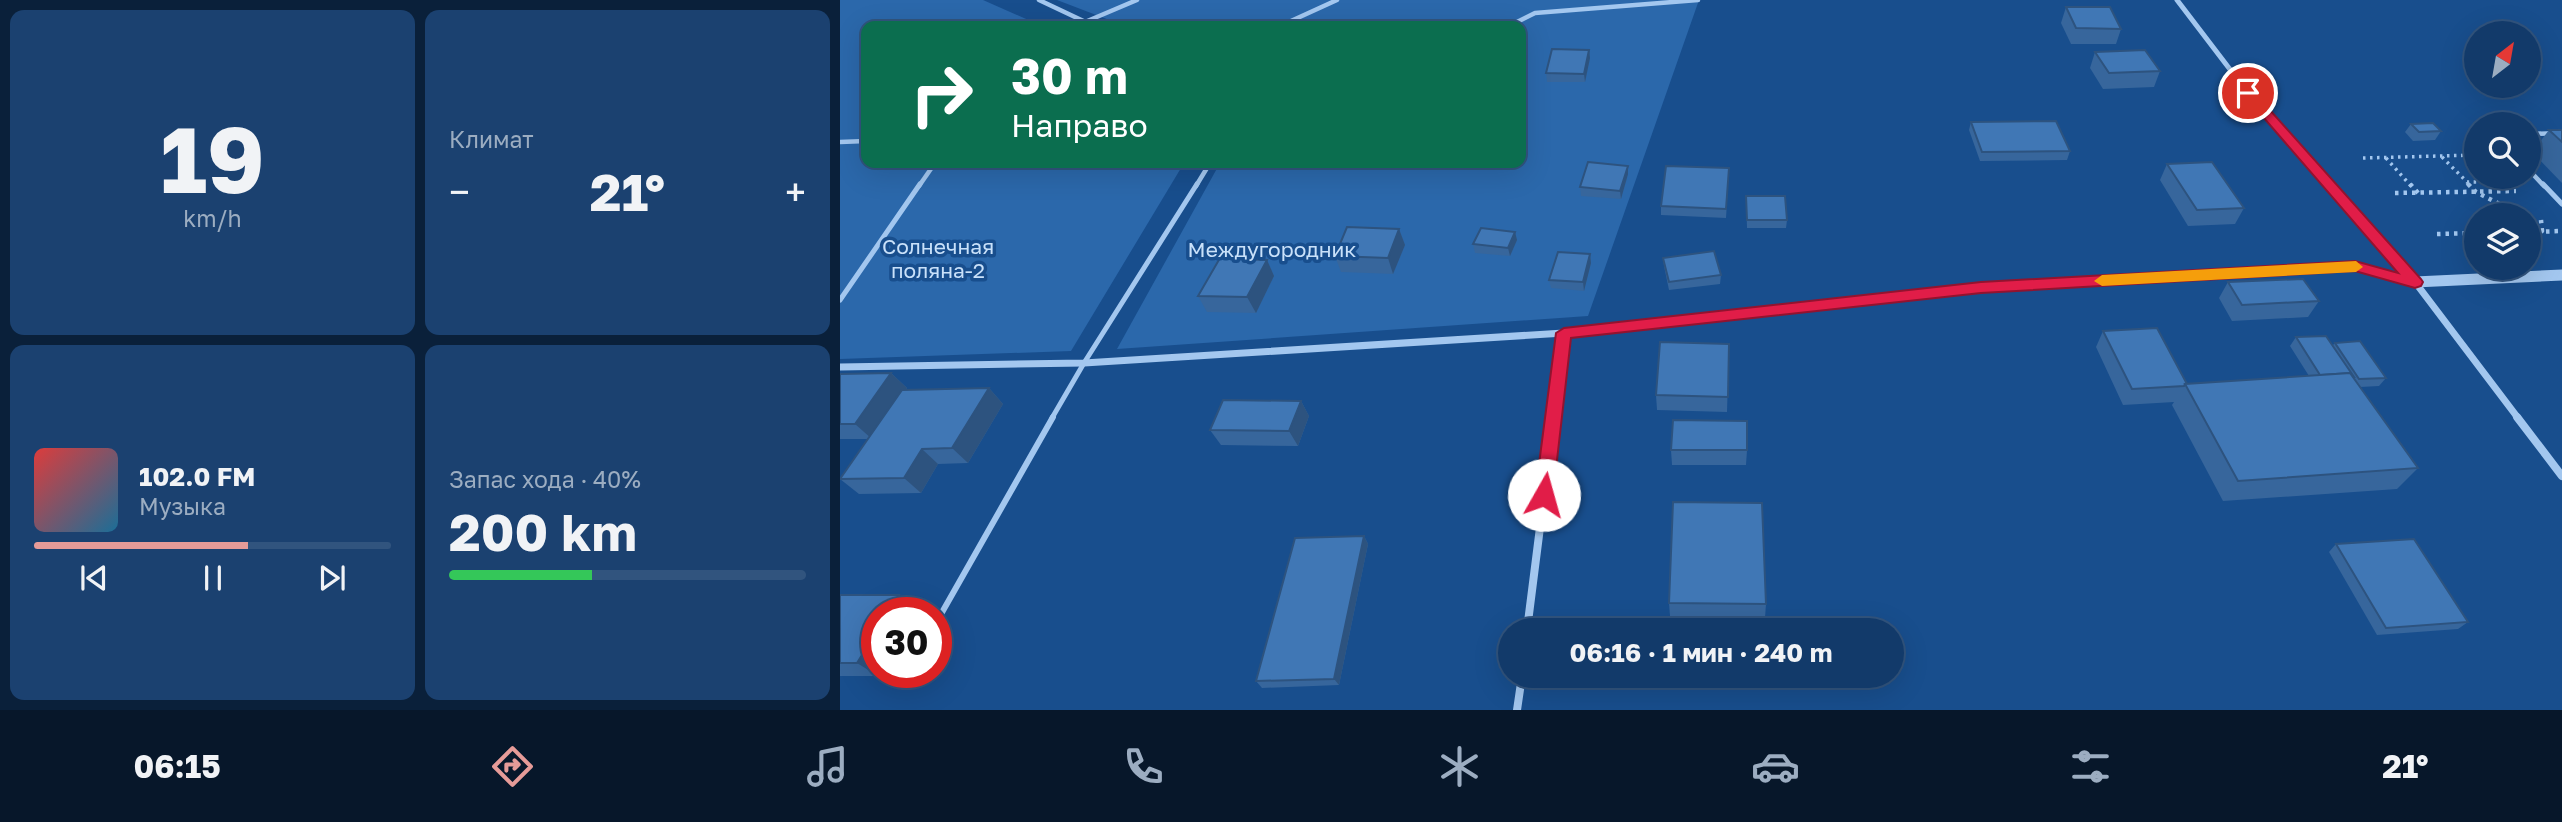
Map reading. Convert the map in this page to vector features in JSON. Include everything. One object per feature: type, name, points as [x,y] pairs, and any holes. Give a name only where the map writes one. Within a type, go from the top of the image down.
[{"type":"street","points":[[2177,0],[2248,93],[2415,282],[2562,476]]},
{"type":"street","points":[[840,367],[1084,363],[1564,333],[1981,287],[2355,266],[2415,282],[2562,275]]},
{"type":"street","points":[[1528,618],[1564,333]]},
{"type":"street","points":[[1517,710],[1520,688]]},
{"type":"lane","points":[[1038,0],[1082,21]]},
{"type":"lane","points":[[1086,21],[1138,0]]},
{"type":"lane","points":[[1291,21],[1337,0]]},
{"type":"lane","points":[[1519,21],[1535,13],[1698,0]]},
{"type":"lane","points":[[2541,134],[2562,133]]},
{"type":"lane","points":[[840,142],[861,141]]},
{"type":"lane","points":[[840,300],[932,168]]},
{"type":"lane","points":[[951,597],[1084,363],[1207,168]]},
{"type":"lane","points":[[2541,183],[2562,205]]},
{"type":"path","points":[[2363,158],[2464,155]]},
{"type":"path","points":[[2442,156],[2464,179]]},
{"type":"path","points":[[2386,157],[2418,193]]},
{"type":"path","points":[[2473,189],[2498,203]]},
{"type":"path","points":[[2395,193],[2548,190]]},
{"type":"path","points":[[2514,191],[2521,199]]},
{"type":"path","points":[[2541,221],[2542,231],[2562,231]]},
{"type":"path","points":[[2437,234],[2464,233]]},
{"type":"green space","name":"Солнечная поляна-2","points":[[840,0],[983,0],[1031,21],[861,21],[861,168],[1181,168],[1071,351],[840,359]]},
{"type":"green space","name":"Междугородник","points":[[1057,0],[1699,0],[1588,316],[1117,349],[1217,168],[1526,168],[1526,21],[1112,21]]},
{"type":"building","points":[[2066,7],[2110,7],[2121,29],[2076,28]]},
{"type":"building","points":[[1552,49],[1589,50],[1584,74],[1546,73]]},
{"type":"building","points":[[2145,50],[2160,71],[2109,73],[2095,52]]},
{"type":"building","points":[[2056,121],[2070,151],[1982,152],[1971,122]]},
{"type":"building","points":[[2433,123],[2441,131],[2419,132],[2411,124]]},
{"type":"building","points":[[2549,130],[2562,130],[2562,142]]},
{"type":"building","points":[[1588,162],[1628,166],[1620,191],[1580,187]]},
{"type":"building","points":[[2212,162],[2244,208],[2197,210],[2167,164]]},
{"type":"building","points":[[1666,166],[1729,168],[1726,209],[1661,206]]},
{"type":"building","points":[[1746,196],[1785,196],[1787,220],[1747,220]]},
{"type":"building","points":[[1347,227],[1399,229],[1388,258],[1335,256]]},
{"type":"building","points":[[1481,228],[1515,232],[1508,248],[1473,244]]},
{"type":"building","points":[[1714,251],[1721,275],[1669,282],[1663,258]]},
{"type":"building","points":[[1558,252],[1590,254],[1583,282],[1549,280]]},
{"type":"building","points":[[1220,258],[1267,260],[1247,297],[1198,296]]},
{"type":"building","points":[[2303,279],[2319,301],[2242,305],[2228,282]]},
{"type":"building","points":[[2157,328],[2187,384],[2132,389],[2103,331]]},
{"type":"building","points":[[2326,336],[2354,377],[2350,373],[2320,375],[2296,337]]},
{"type":"building","points":[[2360,341],[2386,378],[2359,379],[2335,343]]},
{"type":"building","points":[[1660,342],[1729,344],[1728,397],[1656,395]]},
{"type":"building","points":[[891,373],[855,424],[840,424],[840,374]]},
{"type":"building","points":[[2350,373],[2418,468],[2238,481],[2185,384]]},
{"type":"building","points":[[989,388],[952,448],[922,449],[904,478],[840,479],[902,390]]},
{"type":"building","points":[[1223,400],[1301,401],[1289,431],[1210,430]]},
{"type":"building","points":[[1673,420],[1747,421],[1747,450],[1671,450]]},
{"type":"building","points":[[1673,502],[1762,503],[1766,604],[1669,603]]},
{"type":"building","points":[[1364,536],[1334,679],[1256,681],[1295,538]]},
{"type":"building","points":[[2414,539],[2468,622],[2386,628],[2336,544]]},
{"type":"building","points":[[840,595],[899,595],[861,597],[861,657],[857,663],[840,663]]},
{"type":"slow traffic","points":[[2102,281],[2356,267]]},
{"type":"route","points":[[1544,495],[1564,333],[1981,287],[2355,266],[2415,282],[2248,93]]}]
